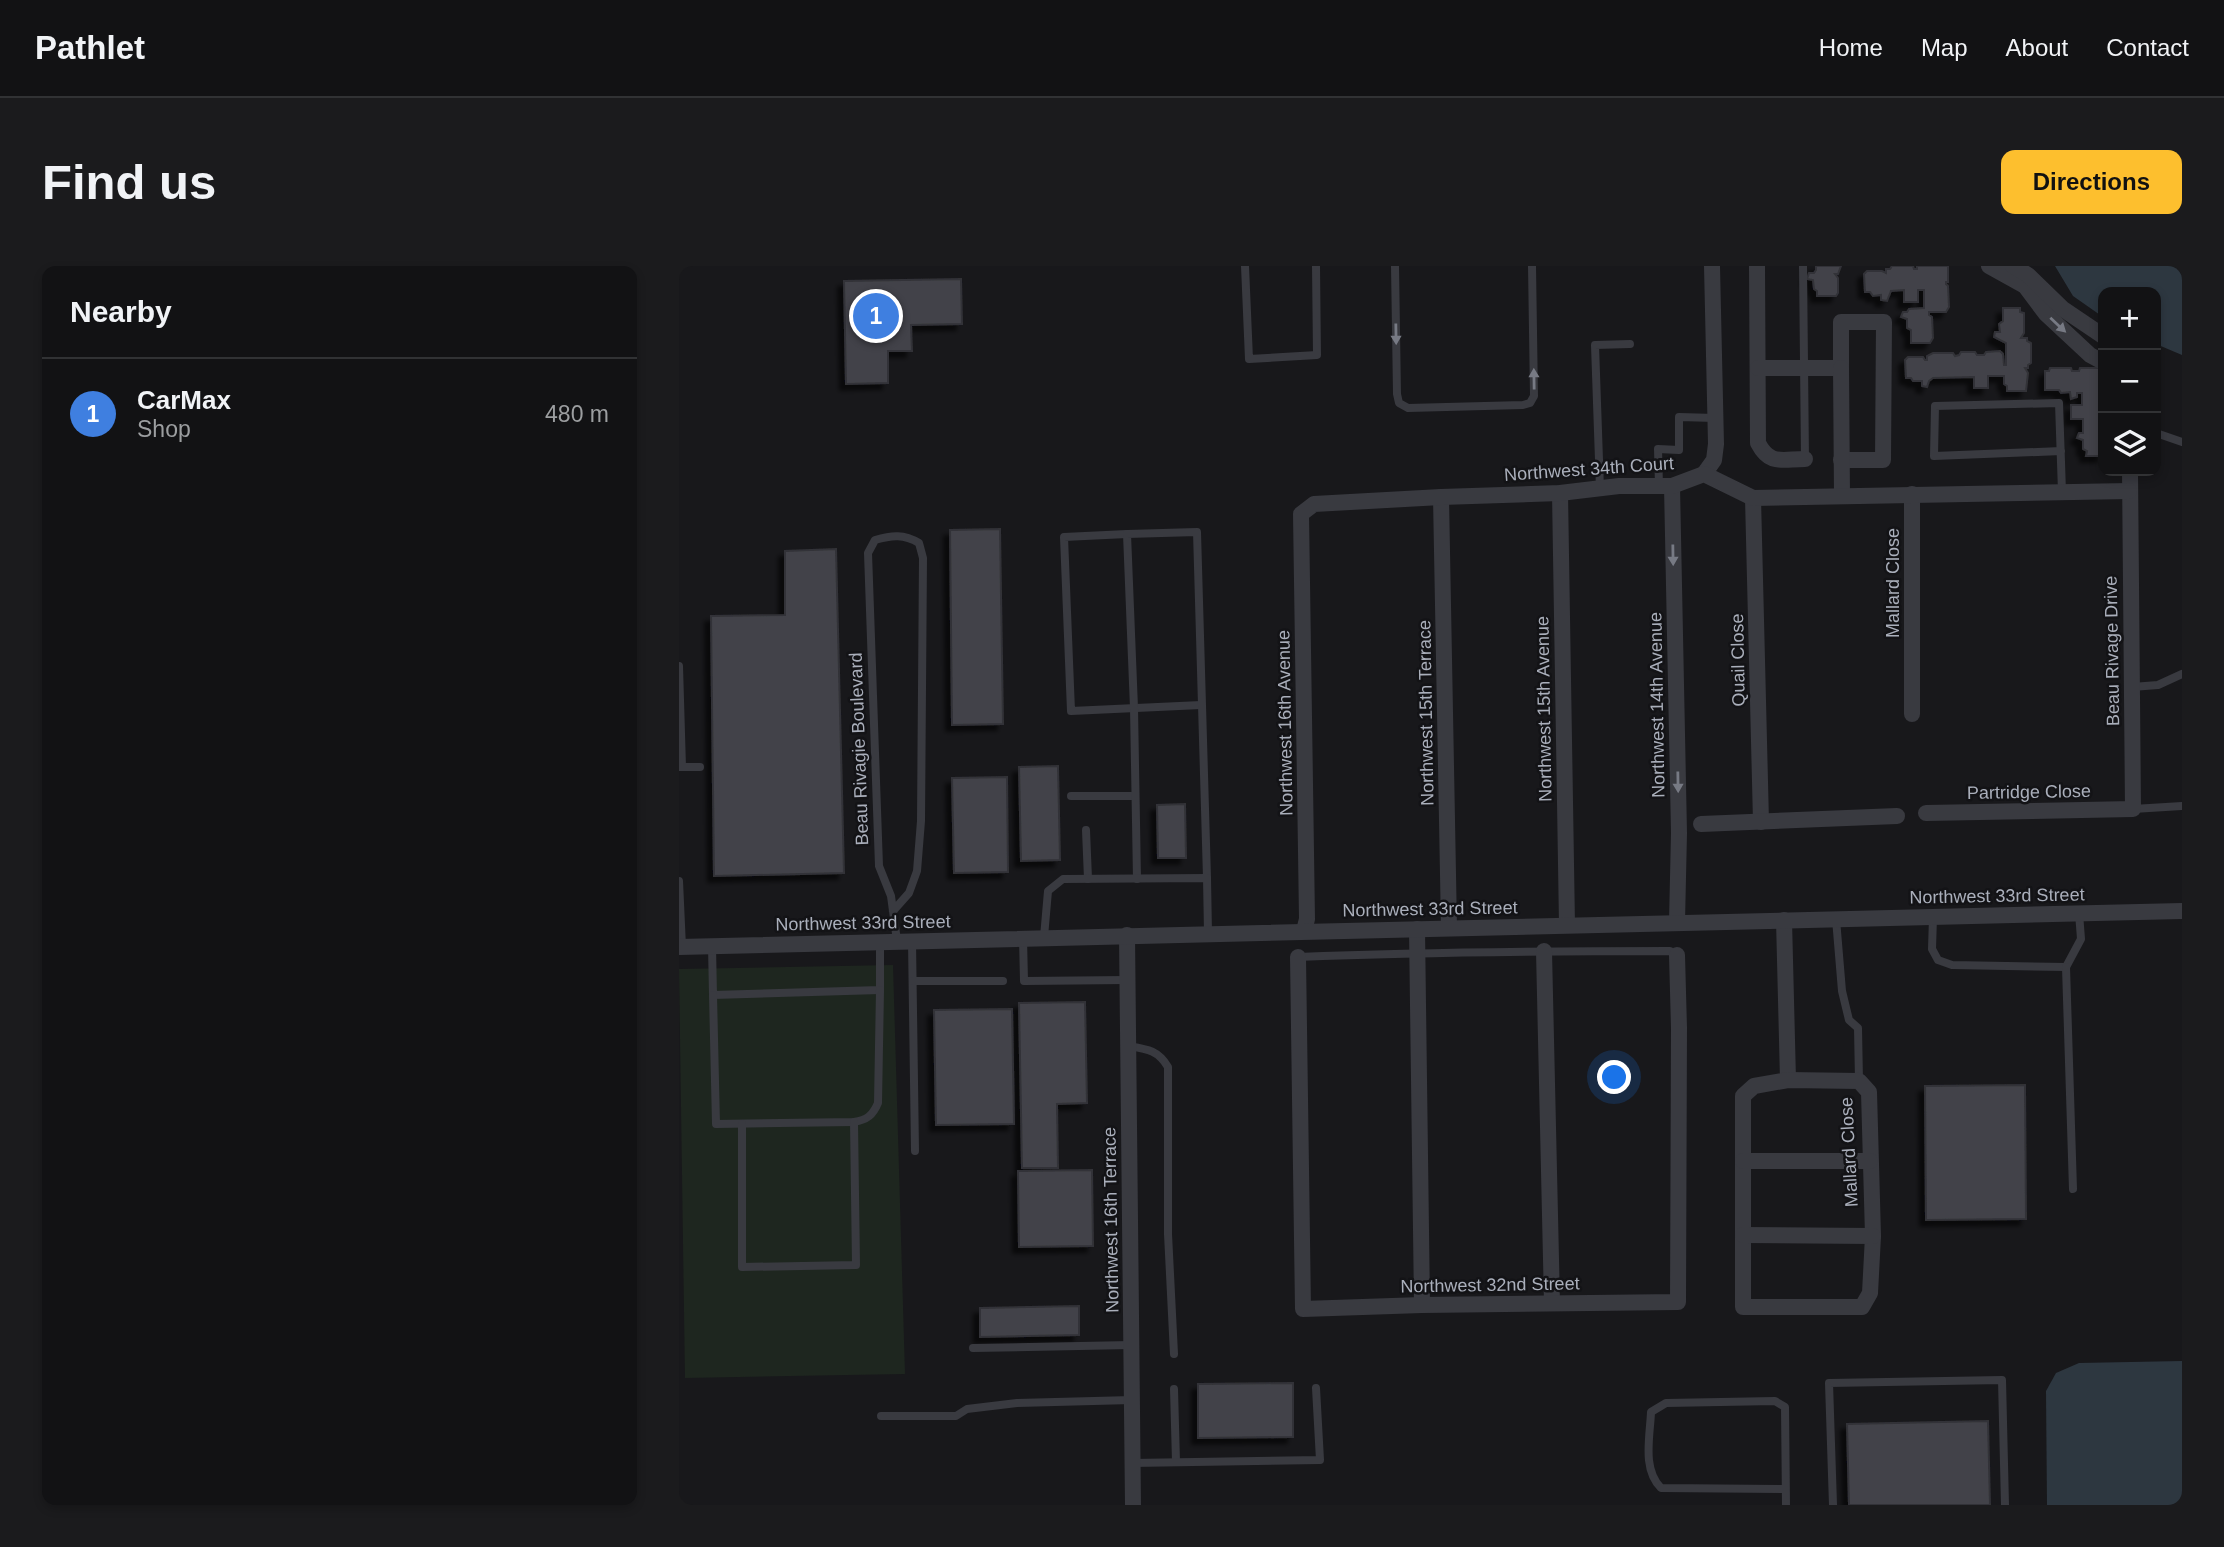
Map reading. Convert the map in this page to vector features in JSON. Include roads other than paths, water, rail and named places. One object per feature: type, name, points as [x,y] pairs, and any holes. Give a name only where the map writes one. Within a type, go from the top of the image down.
[{"type":"street","points":[[1712,266],[1714,460],[1704,474],[1753,498],[2129,491]]},
{"type":"street","points":[[1757,266],[1758,443],[1764,454],[1772,459],[1805,459]]},
{"type":"street","points":[[1989,266],[2025,286],[2046,314],[2089,355],[2098,360]]},
{"type":"street","points":[[2013,266],[2028,275],[2063,309],[2098,333]]},
{"type":"street","points":[[1841,460],[1883,460],[1884,322],[1841,322],[1841,460],[1842,496]]},
{"type":"street","points":[[1758,368],[1841,368]]},
{"type":"street","name":"Northwest 34th Court","points":[[1301,514],[1314,504],[1666,486],[1704,474]]},
{"type":"street","name":"Beau Rivage Drive","points":[[2130,476],[2133,809]]},
{"type":"street","name":"Northwest 14th Avenue","points":[[1666,486],[1679,833],[1677,922]]},
{"type":"street","name":"Northwest 15th Avenue","points":[[1560,493],[1567,925]]},
{"type":"street","name":"Mallard Close","points":[[1912,494],[1912,714]]},
{"type":"street","name":"Northwest 15th Terrace","points":[[1441,497],[1449,928]]},
{"type":"street","name":"Quail Close","points":[[1753,498],[1761,822]]},
{"type":"street","name":"Northwest 16th Avenue","points":[[1301,514],[1307,919],[1304,931]]},
{"type":"street","name":"Partridge Close","points":[[1926,813],[2133,809]]},
{"type":"street","points":[[1701,824],[1896,816]]},
{"type":"street","name":"Northwest 33rd Street","points":[[680,947],[2182,911]]},
{"type":"street","points":[[1784,920],[1788,1080]]},
{"type":"street","points":[[1417,929],[1422,1305]]},
{"type":"street","name":"Northwest 16th Terrace","points":[[1127,935],[1133,1505]]},
{"type":"street","points":[[1544,951],[1552,1303]]},
{"type":"street","name":"Northwest 32nd Street","points":[[1298,957],[1303,1309],[1678,1302],[1677,955]]},
{"type":"street","name":"Mallard Close","points":[[1788,1080],[1859,1081],[1869,1093],[1873,1236],[1870,1293],[1862,1307],[1743,1307],[1743,1096],[1754,1086],[1788,1080]]},
{"type":"street","points":[[1743,1161],[1870,1161]]},
{"type":"street","points":[[1743,1235],[1873,1236]]},
{"type":"lane","points":[[1245,266],[1249,359],[1317,355],[1316,266]]},
{"type":"lane","points":[[1395,266],[1397,394],[1399,403],[1408,408],[1531,403],[1534,396],[1532,266]]},
{"type":"lane","points":[[1803,266],[1805,459]]},
{"type":"lane","points":[[1600,489],[1595,345],[1630,344]]},
{"type":"lane","points":[[2061,451],[1934,456],[1934,406],[2059,403],[2063,492]]},
{"type":"lane","points":[[1666,486],[1658,449],[1679,450],[1679,417],[1715,418]]},
{"type":"lane","points":[[2161,435],[2182,442]]},
{"type":"lane","points":[[1201,705],[1071,711],[1064,537],[1197,532],[1208,933]]},
{"type":"lane","points":[[1127,534],[1137,879]]},
{"type":"lane","name":"Beau Rivagie Boulevard","points":[[893,911],[909,893],[917,871],[921,821],[923,558],[919,543],[909,537],[893,535],[875,540],[868,553],[879,866],[891,896],[893,911],[904,941],[913,981],[915,1150]]},
{"type":"lane","points":[[679,666],[680,767],[700,767]]},
{"type":"lane","points":[[2132,687],[2158,685],[2182,674]]},
{"type":"lane","points":[[1071,796],[1135,796]]},
{"type":"lane","points":[[2133,809],[2182,806]]},
{"type":"lane","points":[[1086,830],[1088,879]]},
{"type":"lane","points":[[1044,937],[1048,891],[1063,879],[1207,878]]},
{"type":"lane","points":[[679,881],[680,947]]},
{"type":"lane","points":[[2073,1189],[2066,967],[2081,939],[2079,913]]},
{"type":"lane","points":[[1933,916],[1932,949],[1938,960],[1952,965],[2066,967]]},
{"type":"lane","points":[[1836,919],[1842,990],[1849,1020],[1858,1028],[1859,1081]]},
{"type":"lane","points":[[1023,938],[1024,981],[1127,980]]},
{"type":"lane","points":[[712,946],[716,1124],[854,1122],[873,1114],[879,1103],[880,942]]},
{"type":"lane","points":[[1298,957],[1544,951],[1670,951],[1677,955]]},
{"type":"lane","points":[[913,981],[1003,981]]},
{"type":"lane","points":[[713,995],[880,990]]},
{"type":"lane","points":[[1128,1046],[1161,1055],[1168,1067],[1168,1234],[1174,1354]]},
{"type":"lane","points":[[742,1124],[742,1267],[856,1265],[854,1122]]},
{"type":"lane","points":[[973,1348],[1131,1345]]},
{"type":"lane","points":[[1833,1505],[1829,1383],[2003,1380],[2005,1505]]},
{"type":"lane","points":[[1132,1463],[1320,1460],[1316,1388]]},
{"type":"lane","points":[[1174,1390],[1176,1462]]},
{"type":"lane","points":[[881,1416],[956,1416],[967,1409],[1017,1403],[1132,1400]]},
{"type":"lane","points":[[1785,1489],[1661,1488],[1654,1481],[1648,1465],[1651,1412],[1666,1403],[1775,1401],[1785,1406],[1786,1505]]},
{"type":"place","name":"CarMax","points":[[876,316]]}]
